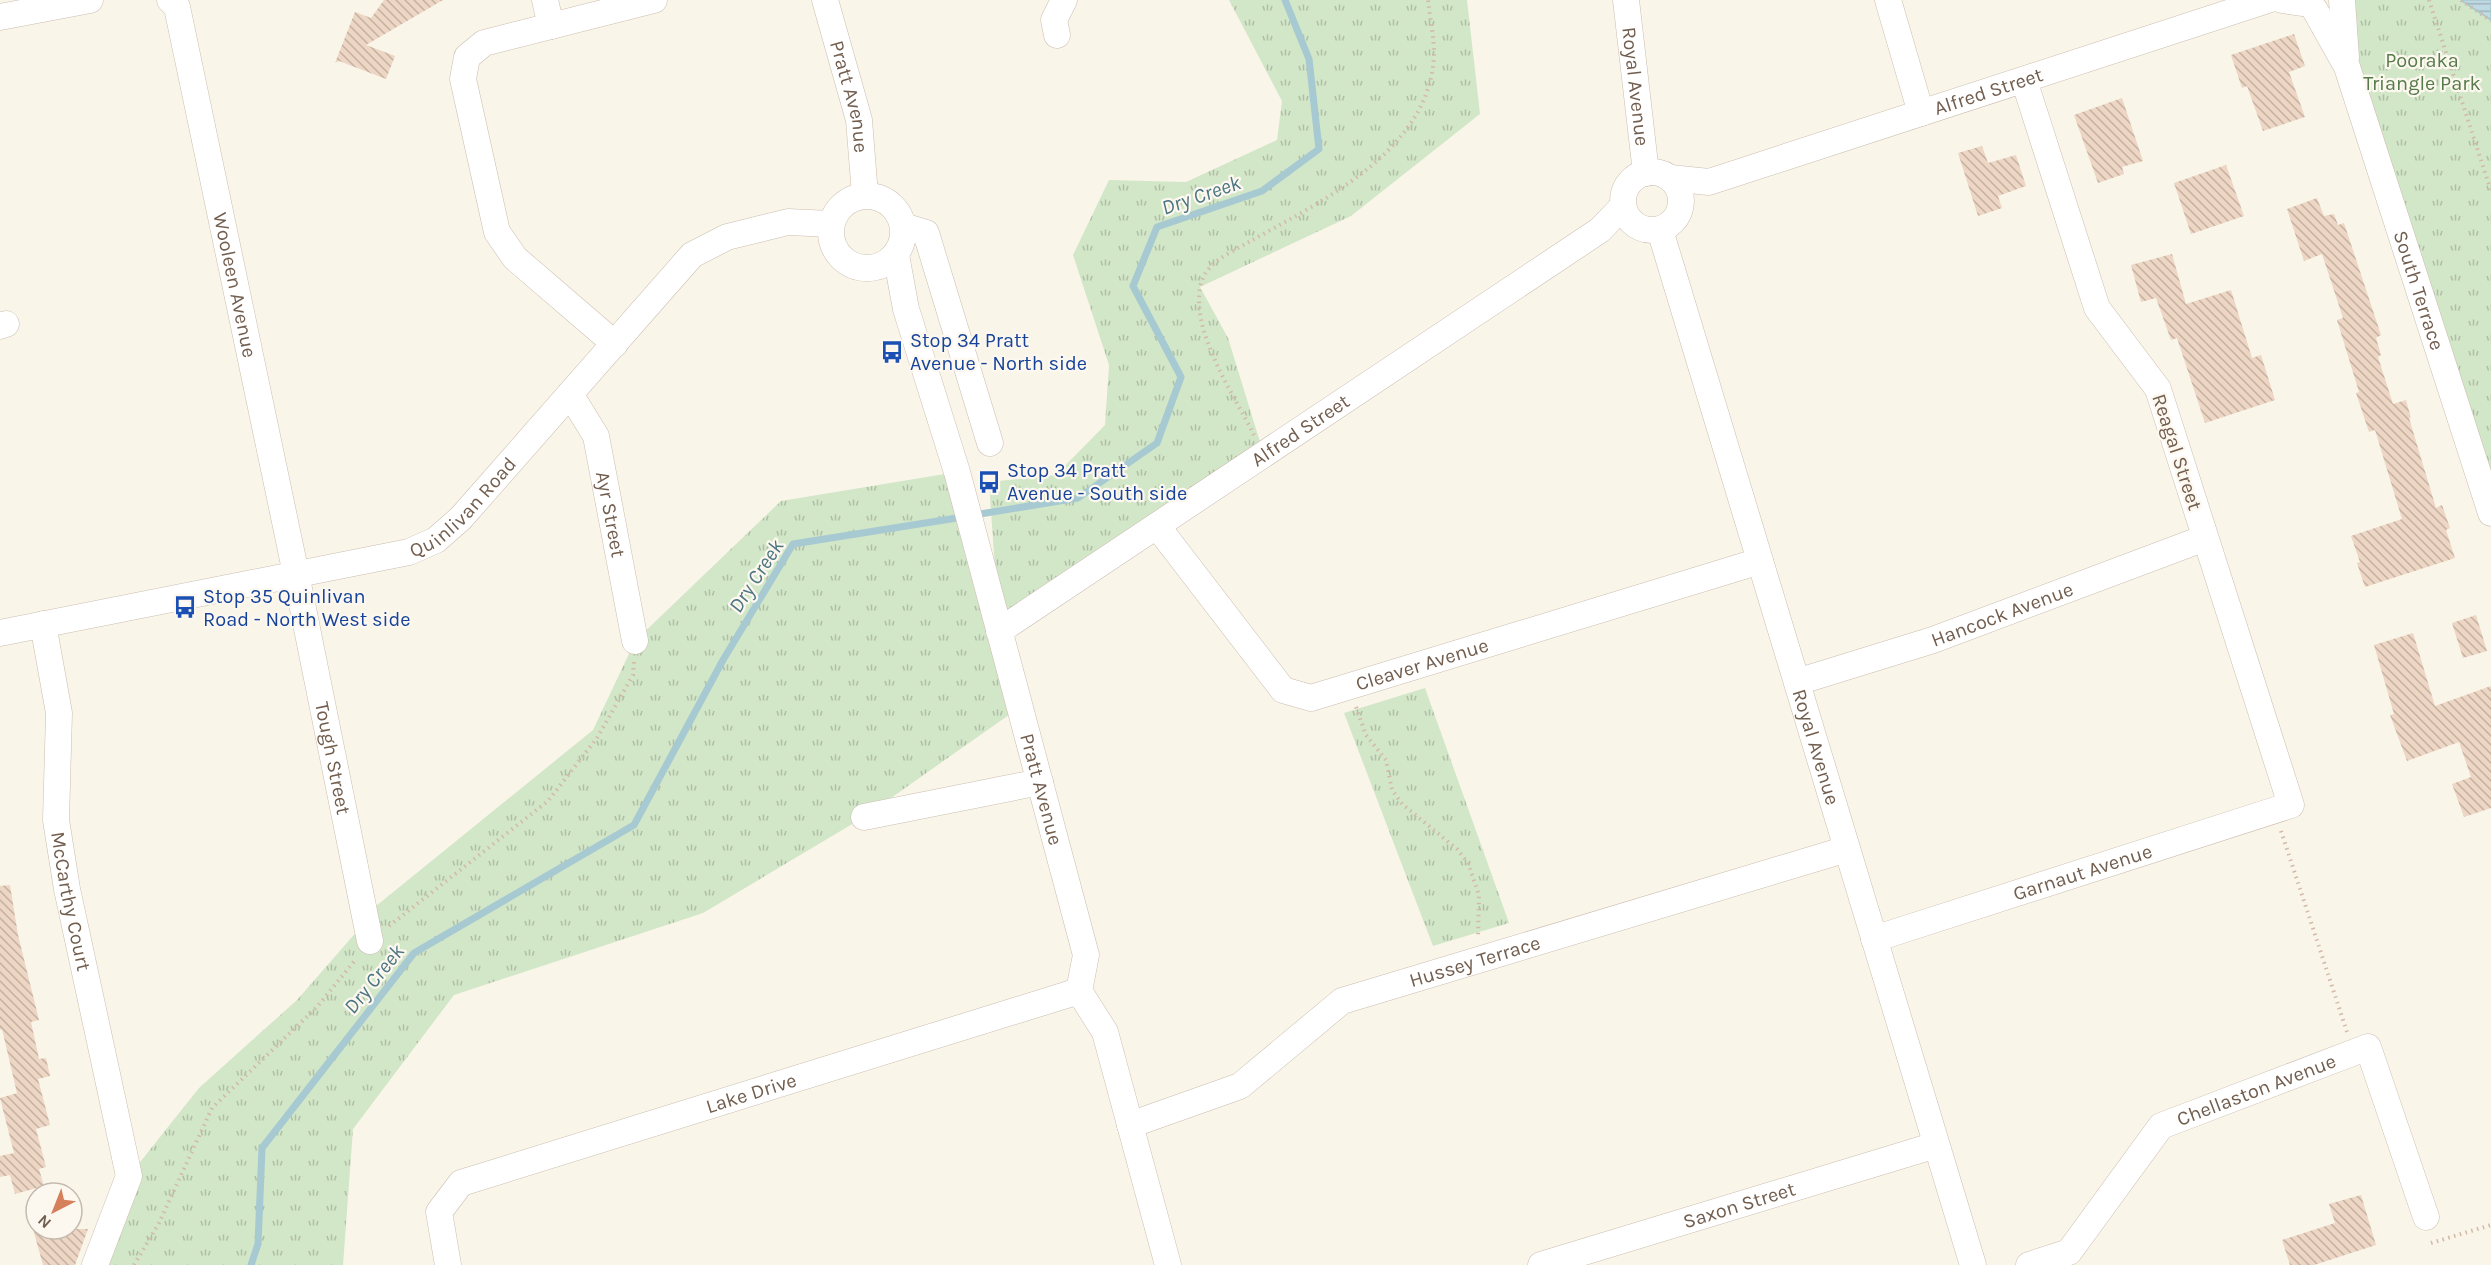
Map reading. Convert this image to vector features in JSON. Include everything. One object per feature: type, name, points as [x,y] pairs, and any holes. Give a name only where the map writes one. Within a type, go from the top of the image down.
[{"type":"street","points":[[0,17],[90,0]]},
{"type":"street","name":"Wooleen Avenue","points":[[170,0],[177,7],[296,574]]},
{"type":"street","points":[[544,0],[551,26]]},
{"type":"street","points":[[615,344],[515,258],[497,232],[463,79],[467,57],[484,43],[654,0]]},
{"type":"street","name":"Pratt Avenue","points":[[825,0],[859,120],[865,195]]},
{"type":"street","points":[[1057,35],[1054,20],[1064,0]]},
{"type":"street","name":"Royal Avenue","points":[[1626,0],[1658,176]]},
{"type":"street","points":[[1888,0],[1922,113]]},
{"type":"street","name":"Alfred Street","points":[[1658,176],[1708,182],[2268,0]]},
{"type":"street","points":[[2300,3],[2326,12],[2341,0]]},
{"type":"street","name":"South Terrace","points":[[2341,0],[2347,67],[2491,513]]},
{"type":"street","name":"South Terrace","points":[[2300,3],[2347,67]]},
{"type":"street","name":"Reagal Street","points":[[2024,80],[2097,308],[2158,389],[2205,538],[2283,808]]},
{"type":"street","points":[[1658,176],[1679,192],[1680,209],[1673,222],[1660,230],[1646,230],[1629,215],[1627,186],[1632,180],[1658,176]]},
{"type":"street","name":"Alfred Street","points":[[1680,209],[1708,182]]},
{"type":"street","points":[[865,195],[884,199],[898,213],[903,226],[902,243],[886,261],[869,268],[848,264],[835,250],[831,238],[831,224],[837,210],[846,201],[865,195]]},
{"type":"street","name":"Alfred Street","points":[[999,632],[1600,230],[1629,215]]},
{"type":"street","name":"Quinlivan Road","points":[[0,633],[409,552],[436,540],[461,518],[692,255],[728,237],[788,222],[831,224]]},
{"type":"street","points":[[903,226],[926,233],[990,443]]},
{"type":"street","name":"Royal Avenue","points":[[1660,230],[1972,1265]]},
{"type":"street","name":"Pratt Avenue","points":[[886,261],[906,309],[957,472],[1086,955],[1079,991]]},
{"type":"street","name":"Ayr Street","points":[[570,394],[596,436],[635,641]]},
{"type":"street","name":"Cleaver Avenue","points":[[1157,526],[1282,690],[1311,698],[1760,561]]},
{"type":"street","name":"Hancock Avenue","points":[[1797,682],[1932,640],[2205,538]]},
{"type":"street","name":"Tough Street","points":[[296,574],[370,941]]},
{"type":"street","name":"McCarthy Court","points":[[43,624],[59,713],[56,820],[66,889],[129,1176],[95,1265]]},
{"type":"street","points":[[864,817],[1040,782]]},
{"type":"street","name":"Garnaut Avenue","points":[[1874,939],[2283,808]]},
{"type":"street","name":"Hussey Terrace","points":[[1130,1125],[1240,1086],[1342,1000],[1847,849]]},
{"type":"street","points":[[1079,991],[1105,1032],[1168,1265]]},
{"type":"street","name":"Lake Drive","points":[[448,1265],[439,1212],[461,1183],[1079,991]]},
{"type":"street","name":"Chellaston Avenue","points":[[2029,1265],[2069,1252],[2162,1126],[2368,1047],[2426,1217]]},
{"type":"street","name":"Saxon Street","points":[[1541,1265],[1936,1145]]},
{"type":"path","points":[[1264,454],[1209,346],[1200,314],[1200,287],[1212,263],[1346,186],[1389,151],[1412,122],[1428,87],[1434,55],[1428,0]]},
{"type":"path","points":[[2429,0],[2491,191]]},
{"type":"path","points":[[2461,0],[2491,21]]},
{"type":"path","points":[[1348,687],[1366,735],[1386,760],[1392,790],[1402,804],[1456,849],[1473,874],[1479,895],[1478,937],[1484,958]]},
{"type":"path","points":[[2283,808],[2354,1052]]},
{"type":"path","points":[[2431,1243],[2491,1225]]},
{"type":"green space","points":[[1229,0],[1467,0],[1480,114],[1351,216],[1200,287],[1228,338],[1264,455],[1000,631],[1020,707],[864,817],[703,913],[454,995],[353,1129],[343,1265],[95,1265],[129,1176],[199,1088],[297,1000],[366,921],[365,915],[593,730],[635,641],[781,501],[957,472],[999,626],[989,482],[1056,475],[1105,425],[1109,365],[1073,255],[1109,180],[1186,182],[1277,140],[1282,101]]},
{"type":"green space","name":"Pooraka Triangle Park","points":[[2332,0],[2491,0],[2491,513],[2326,12]]},
{"type":"green space","points":[[1425,688],[1509,923],[1433,946],[1344,713]]},
{"type":"water","points":[[2491,0],[2491,20],[2462,1]]},
{"type":"building","points":[[384,0],[443,0],[366,45],[395,56],[386,79],[339,61],[335,63],[355,12],[371,18]]},
{"type":"building","points":[[2294,34],[2305,66],[2289,72],[2305,117],[2263,131],[2247,86],[2242,88],[2231,55]]},
{"type":"building","points":[[2122,98],[2143,161],[2122,167],[2124,174],[2098,183],[2074,115]]},
{"type":"building","points":[[1982,146],[1988,163],[2016,155],[2026,186],[1998,196],[2002,208],[1978,216],[1958,153]]},
{"type":"building","points":[[2226,165],[2244,216],[2191,234],[2174,183]]},
{"type":"building","points":[[2317,198],[2324,216],[2334,214],[2338,225],[2344,223],[2381,335],[2376,338],[2381,355],[2378,357],[2393,404],[2406,400],[2411,418],[2409,418],[2436,508],[2442,505],[2450,528],[2446,530],[2455,558],[2365,587],[2351,536],[2402,519],[2375,430],[2369,432],[2356,393],[2359,392],[2337,320],[2343,318],[2322,254],[2304,261],[2287,209]]},
{"type":"building","points":[[2172,254],[2186,304],[2231,290],[2252,358],[2261,355],[2275,400],[2205,423],[2177,338],[2171,340],[2156,298],[2141,302],[2131,265]]},
{"type":"building","points":[[2476,615],[2487,651],[2463,658],[2452,623]]},
{"type":"building","points":[[2413,633],[2435,706],[2491,686],[2491,808],[2464,817],[2452,784],[2471,777],[2459,742],[2407,761],[2390,715],[2394,714],[2374,645]]},
{"type":"building","points":[[10,885],[18,935],[39,1020],[31,1022],[39,1059],[46,1058],[50,1076],[38,1079],[50,1125],[36,1129],[46,1167],[39,1169],[43,1181],[24,1181],[24,1192],[15,1194],[10,1175],[0,1177],[0,1156],[14,1153],[0,1098],[17,1093],[2,1029],[0,1030],[0,886]]},
{"type":"building","points":[[2361,1195],[2376,1245],[2314,1265],[2290,1265],[2282,1240],[2335,1223],[2329,1204]]},
{"type":"building","points":[[36,1241],[84,1241],[75,1265],[43,1265]]},
{"type":"waterway","name":"Dry Creek","points":[[974,515],[1078,498],[1157,443],[1181,377],[1133,286],[1157,227],[1262,191],[1319,149],[1309,59],[1285,0]]},
{"type":"waterway","name":"Dry Creek","points":[[251,1265],[258,1244],[262,1148],[414,953],[634,825],[723,660],[793,544],[963,517]]},
{"type":"place","name":"Stop 34 Pratt Avenue - North side","points":[[892,352]]},
{"type":"place","name":"Stop 34 Pratt Avenue - South side","points":[[989,482]]},
{"type":"place","name":"Stop 35 Quinlivan Road - North West side","points":[[185,607]]}]
